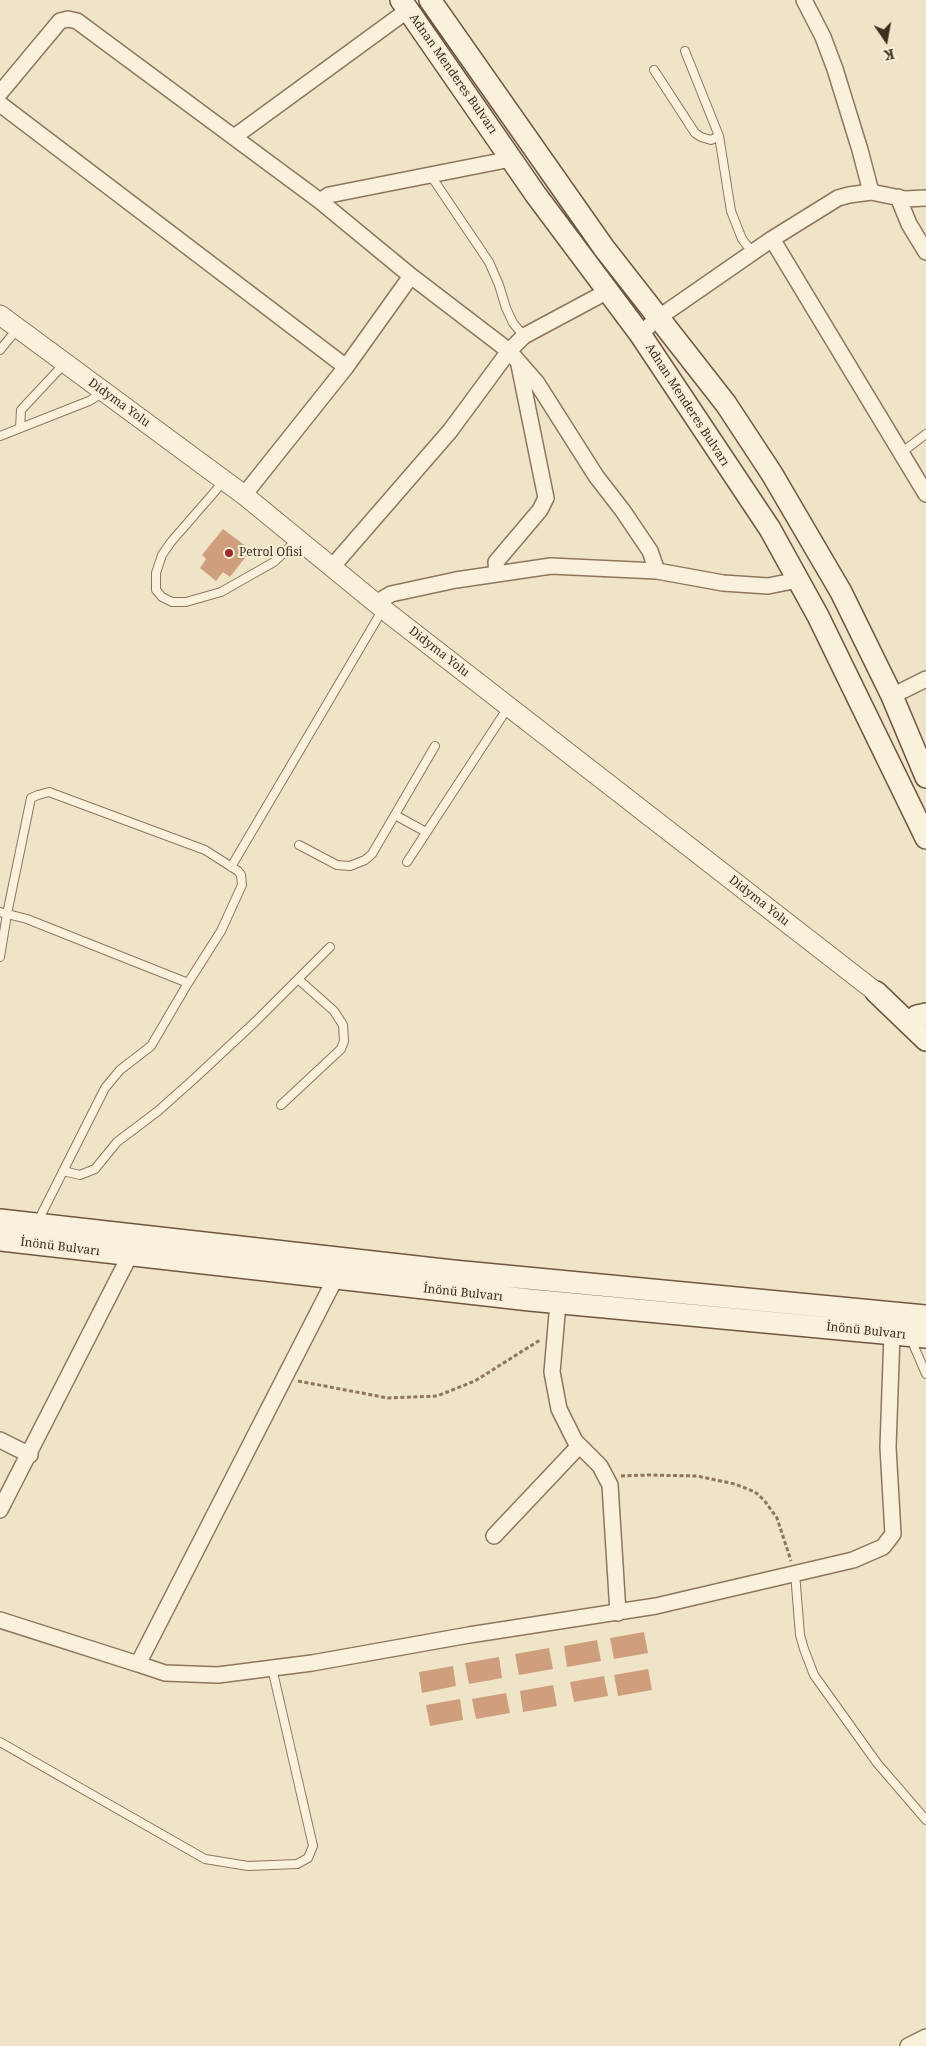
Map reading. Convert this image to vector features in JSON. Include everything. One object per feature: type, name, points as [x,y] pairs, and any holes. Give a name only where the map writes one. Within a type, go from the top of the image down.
[{"type":"main road","name":"Adnan Menderes Bulvarı","points":[[430,0],[604,248],[726,404],[772,474],[841,592],[892,696],[926,777]]},
{"type":"main road","name":"Adnan Menderes Bulvarı","points":[[404,5],[511,159],[640,334],[770,529],[818,616],[926,838]]},
{"type":"main road","points":[[876,992],[923,1017]]},
{"type":"main road","points":[[876,992],[926,1040]]},
{"type":"main road","name":"İnönü Bulvarı","points":[[0,1220],[453,1271],[926,1316]]},
{"type":"main road","name":"İnönü Bulvarı","points":[[0,1240],[558,1303],[909,1336]]},
{"type":"street","points":[[804,0],[823,38],[835,69],[871,192]]},
{"type":"street","points":[[234,137],[404,5]]},
{"type":"street","points":[[0,93],[60,21],[72,20],[234,137],[320,201],[411,276],[508,351],[537,383],[596,476],[650,551],[657,571]]},
{"type":"street","points":[[0,104],[346,367]]},
{"type":"street","points":[[320,201],[329,195],[511,159]]},
{"type":"street","points":[[640,334],[658,318],[772,239],[838,198],[849,194],[871,192],[912,199],[926,198]]},
{"type":"street","points":[[898,197],[909,224],[926,252]]},
{"type":"street","points":[[772,239],[926,494]]},
{"type":"street","points":[[244,495],[346,367],[411,276]]},
{"type":"street","points":[[332,566],[450,431],[508,351],[524,336],[608,291]]},
{"type":"street","name":"Didyma Yolu","points":[[0,315],[244,495],[379,606],[876,992]]},
{"type":"street","points":[[497,574],[496,562],[540,510],[546,498],[519,365]]},
{"type":"street","points":[[379,606],[390,594],[456,580],[551,566],[657,571],[723,583],[768,586],[798,580]]},
{"type":"street","points":[[892,696],[926,679]]},
{"type":"street","points":[[0,1510],[30,1455],[130,1255]]},
{"type":"street","points":[[138,1664],[335,1279]]},
{"type":"street","points":[[558,1303],[552,1372],[559,1409],[575,1441],[600,1466],[610,1485],[618,1613]]},
{"type":"street","points":[[0,1620],[165,1673],[218,1675],[618,1613],[853,1560],[883,1547],[893,1534],[888,1446],[909,1336]]},
{"type":"street","points":[[0,1440],[30,1455]]},
{"type":"street","points":[[494,1536],[579,1446]]},
{"type":"street","points":[[908,2046],[926,2037]]},
{"type":"lane","points":[[686,51],[719,136],[731,212],[742,239],[753,253]]},
{"type":"lane","points":[[654,70],[695,133],[702,138],[711,140],[719,136]]},
{"type":"lane","points":[[431,176],[489,262],[513,323],[524,336]]},
{"type":"lane","points":[[0,350],[18,328]]},
{"type":"lane","points":[[20,428],[21,410],[65,363]]},
{"type":"lane","points":[[0,436],[89,401],[104,392]]},
{"type":"lane","points":[[901,453],[926,434]]},
{"type":"lane","points":[[224,481],[162,555],[156,573],[156,584],[162,597],[172,602],[186,602],[221,592],[274,562],[298,539]]},
{"type":"lane","points":[[231,867],[379,606]]},
{"type":"lane","points":[[407,862],[509,706]]},
{"type":"lane","points":[[299,845],[337,865],[357,864],[372,854],[435,746]]},
{"type":"lane","points":[[0,957],[3,913],[31,798],[49,792],[204,850],[241,875],[242,885],[221,931],[151,1046],[120,1070],[105,1088],[36,1224]]},
{"type":"lane","points":[[395,815],[426,832]]},
{"type":"lane","points":[[3,913],[27,919],[188,983]]},
{"type":"lane","points":[[63,1171],[80,1175],[95,1169],[117,1142],[158,1111],[195,1078],[330,946]]},
{"type":"lane","points":[[281,1105],[341,1049],[344,1041],[342,1025],[334,1011],[298,979]]},
{"type":"lane","points":[[909,1336],[926,1374]]},
{"type":"lane","points":[[795,1573],[800,1635],[814,1675],[877,1763],[926,1820]]},
{"type":"lane","points":[[0,1742],[205,1859],[248,1866],[297,1864],[308,1858],[313,1846],[272,1668]]},
{"type":"path","points":[[283,1379],[388,1398],[437,1396],[475,1381],[556,1330]]},
{"type":"path","points":[[607,1479],[648,1475],[697,1476],[735,1484],[755,1492],[768,1504],[777,1518],[795,1573]]},
{"type":"building","points":[[223,529],[251,550],[230,577],[223,572],[216,581],[200,568],[206,559],[202,555]]},
{"type":"building","points":[[644,1632],[648,1653],[614,1659],[610,1638]]},
{"type":"building","points":[[597,1640],[601,1661],[567,1667],[564,1646]]},
{"type":"building","points":[[549,1648],[553,1669],[519,1675],[515,1654]]},
{"type":"building","points":[[499,1657],[502,1678],[469,1684],[465,1663]]},
{"type":"building","points":[[453,1666],[456,1686],[422,1693],[419,1672]]},
{"type":"building","points":[[648,1669],[652,1690],[618,1696],[614,1675]]},
{"type":"building","points":[[604,1676],[608,1696],[574,1702],[570,1682]]},
{"type":"building","points":[[553,1685],[557,1706],[523,1712],[520,1691]]},
{"type":"building","points":[[506,1693],[510,1713],[476,1719],[472,1699]]},
{"type":"building","points":[[460,1699],[463,1720],[430,1726],[426,1705]]},
{"type":"place","name":"Petrol Ofisi","points":[[229,553]]}]
